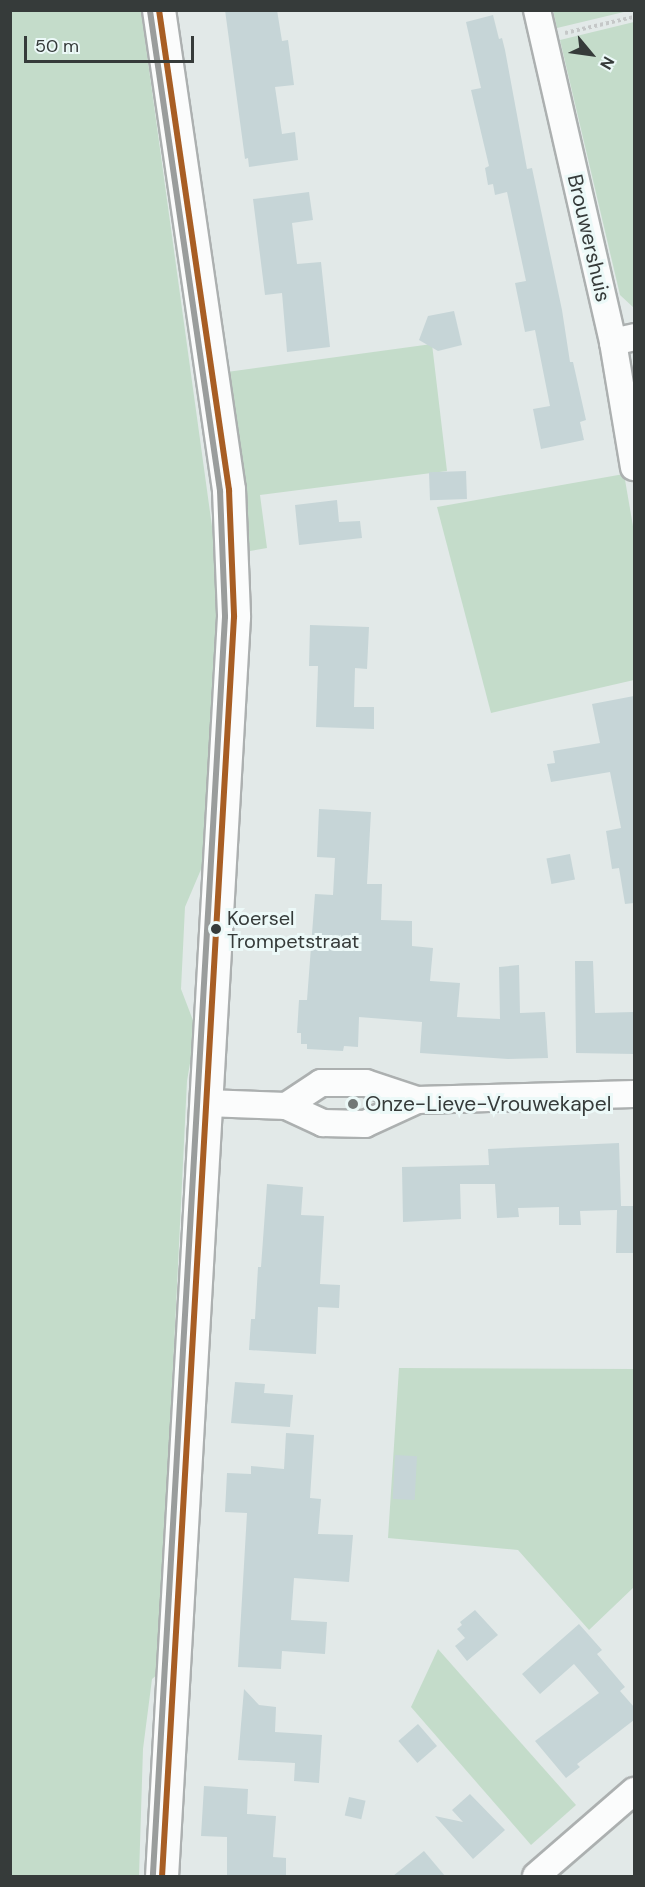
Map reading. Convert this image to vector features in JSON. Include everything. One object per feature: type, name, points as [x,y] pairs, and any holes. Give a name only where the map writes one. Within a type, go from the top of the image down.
[{"type":"street","points":[[159,10],[228,490],[234,606],[162,1876]]},
{"type":"street","name":"Brouwershuis","points":[[537,10],[624,339],[634,467]]},
{"type":"street","points":[[286,1106],[321,1083],[366,1083],[417,1100],[634,1094]]},
{"type":"street","points":[[206,1103],[286,1106],[324,1123],[365,1124],[417,1100]]},
{"type":"street","points":[[536,1876],[634,1791]]},
{"type":"path","points":[[543,39],[634,17]]},
{"type":"green space","points":[[553,10],[628,10],[628,11],[557,28]]},
{"type":"green space","points":[[11,11],[141,11],[214,541],[218,613],[205,860],[185,907],[181,989],[194,1023],[195,1034],[187,1081],[158,1674],[152,1679],[143,1749],[139,1876],[11,1876]]},
{"type":"green space","points":[[634,22],[634,308],[620,295],[560,40]]},
{"type":"green space","points":[[432,344],[447,471],[260,495],[267,548],[250,551],[227,372]]},
{"type":"green space","points":[[624,474],[634,532],[634,680],[491,713],[437,507]]},
{"type":"green space","points":[[399,1368],[634,1369],[634,1587],[589,1630],[518,1550],[388,1538]]},
{"type":"green space","points":[[438,1649],[576,1805],[531,1845],[411,1707]]},
{"type":"building","points":[[225,10],[277,10],[282,41],[288,40],[294,85],[275,87],[282,134],[295,132],[298,160],[249,167],[248,158],[245,159]]},
{"type":"building","points":[[493,15],[499,39],[502,38],[505,50],[527,169],[532,168],[562,310],[570,362],[573,362],[586,420],[580,422],[584,440],[541,449],[533,409],[550,406],[535,330],[525,332],[515,283],[526,281],[507,192],[495,195],[493,184],[488,185],[485,168],[489,166],[471,90],[481,88],[466,22]]},
{"type":"building","points":[[309,192],[313,220],[292,223],[297,264],[321,262],[330,347],[287,352],[282,293],[265,295],[253,199]]},
{"type":"building","points":[[454,311],[462,345],[438,351],[419,340],[428,316]]},
{"type":"building","points":[[466,471],[467,499],[430,500],[429,472]]},
{"type":"building","points":[[337,500],[339,522],[360,521],[362,538],[299,545],[295,505]]},
{"type":"building","points":[[310,625],[369,627],[367,669],[355,668],[354,707],[374,707],[374,729],[316,727],[318,666],[309,666]]},
{"type":"building","points":[[634,696],[634,903],[625,904],[619,868],[612,869],[606,831],[621,828],[610,772],[551,782],[547,764],[555,763],[553,751],[600,743],[592,704]]},
{"type":"building","points":[[319,809],[371,812],[367,884],[382,884],[381,920],[412,921],[412,946],[433,948],[430,981],[460,983],[457,1017],[500,1019],[499,967],[519,965],[520,1013],[545,1012],[548,1058],[508,1059],[420,1053],[422,1022],[359,1017],[358,1047],[344,1046],[343,1051],[307,1049],[307,1044],[301,1044],[301,1033],[297,1033],[299,1000],[307,1000],[315,894],[333,895],[335,858],[317,857]]},
{"type":"building","points":[[570,854],[575,880],[551,884],[546,859]]},
{"type":"building","points":[[575,961],[593,961],[595,1013],[634,1012],[634,1054],[576,1053]]},
{"type":"building","points":[[619,1143],[621,1206],[634,1206],[634,1253],[616,1253],[617,1210],[580,1211],[581,1225],[559,1225],[559,1207],[518,1208],[519,1217],[497,1218],[495,1184],[460,1184],[461,1219],[403,1222],[402,1167],[489,1165],[488,1149]]},
{"type":"building","points":[[267,1184],[303,1187],[301,1215],[324,1216],[320,1284],[340,1285],[339,1308],[318,1307],[316,1354],[249,1350],[251,1319],[255,1319],[258,1267],[261,1267]]},
{"type":"building","points":[[235,1382],[265,1384],[264,1393],[293,1395],[290,1427],[231,1423]]},
{"type":"building","points":[[286,1433],[314,1435],[310,1498],[321,1499],[318,1534],[353,1535],[349,1582],[294,1578],[291,1620],[327,1622],[325,1654],[282,1651],[281,1669],[238,1667],[247,1513],[225,1512],[227,1473],[251,1474],[251,1466],[284,1469]]},
{"type":"building","points":[[395,1455],[417,1456],[415,1500],[393,1499]]},
{"type":"building","points":[[475,1610],[498,1635],[467,1661],[455,1646],[465,1638],[457,1629],[462,1625],[460,1622]]},
{"type":"building","points":[[579,1624],[602,1650],[597,1654],[625,1687],[620,1691],[634,1707],[634,1720],[577,1764],[580,1767],[566,1778],[535,1741],[599,1693],[574,1664],[540,1694],[522,1674]]},
{"type":"building","points":[[244,1689],[259,1705],[276,1707],[275,1732],[322,1735],[319,1783],[294,1781],[295,1763],[238,1760]]},
{"type":"building","points":[[418,1724],[437,1746],[417,1763],[398,1741]]},
{"type":"building","points":[[204,1786],[248,1789],[247,1814],[276,1816],[273,1857],[286,1858],[286,1876],[227,1876],[227,1837],[201,1836]]},
{"type":"building","points":[[470,1794],[505,1830],[473,1859],[435,1816],[463,1822],[452,1810]]},
{"type":"building","points":[[349,1797],[366,1801],[361,1819],[345,1816]]},
{"type":"building","points":[[424,1851],[445,1876],[393,1876]]},
{"type":"transit line","points":[[159,10],[229,490],[234,617],[162,1876]]},
{"type":"transit line","points":[[150,11],[220,491],[225,617],[153,1875]]},
{"type":"place","name":"Koersel Trompetstraat","points":[[216,929]]},
{"type":"place","name":"Onze-Lieve-Vrouwekapel","points":[[353,1104]]}]
